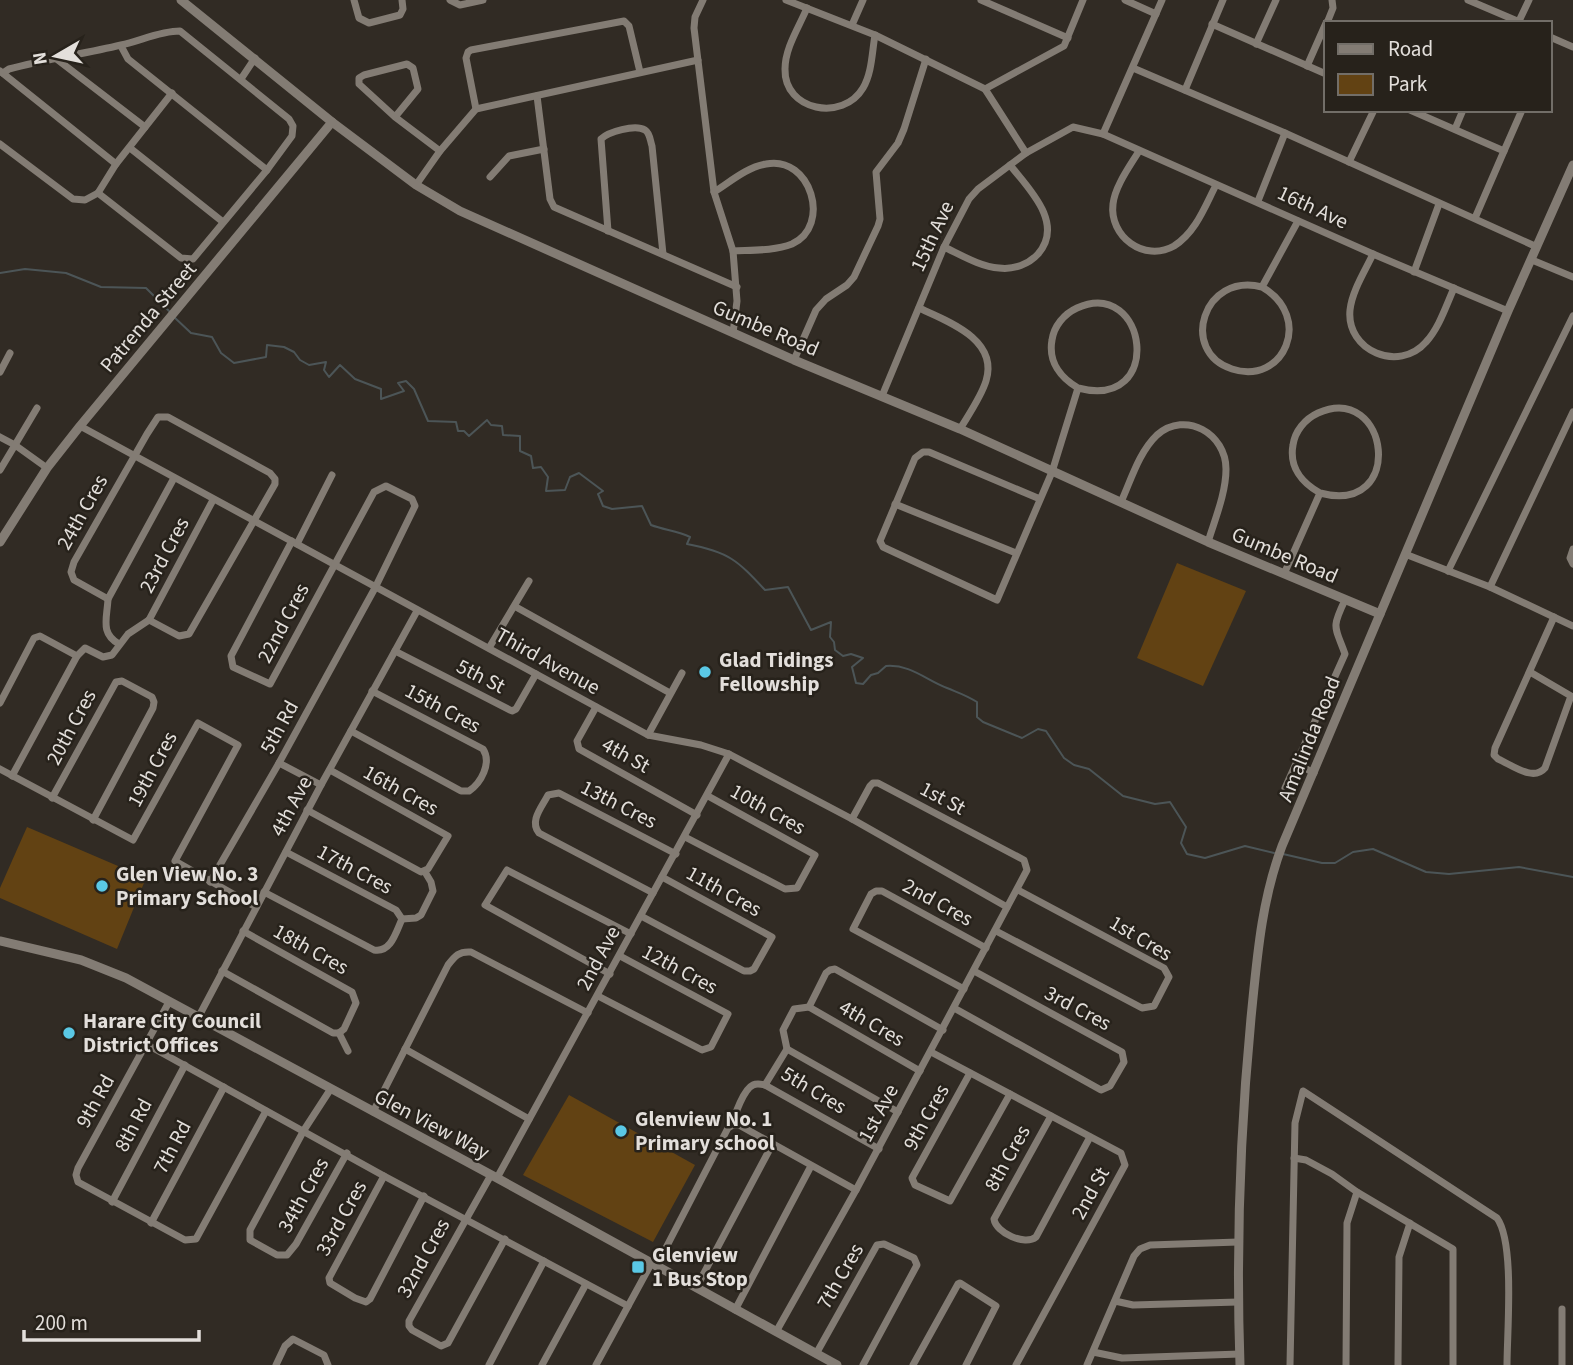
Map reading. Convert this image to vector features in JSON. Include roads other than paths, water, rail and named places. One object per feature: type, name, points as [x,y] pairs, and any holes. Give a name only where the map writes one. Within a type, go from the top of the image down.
[{"type":"street","name":"Gumbe Road","points":[[181,0],[332,122],[416,185],[506,234],[794,360],[960,429],[1208,542],[1380,614]]},
{"type":"street","points":[[354,0],[359,18],[369,23],[400,15],[403,9],[401,0]]},
{"type":"street","points":[[450,0],[460,5],[483,0]]},
{"type":"street","points":[[703,0],[695,17],[698,60],[714,192],[733,251],[737,287],[733,333]]},
{"type":"street","points":[[786,0],[852,25],[985,89],[1026,153]]},
{"type":"street","points":[[852,25],[863,0]]},
{"type":"street","points":[[981,0],[1069,38]]},
{"type":"street","points":[[985,89],[1060,49],[1069,38],[1083,0]]},
{"type":"street","points":[[1125,0],[1156,14]]},
{"type":"street","points":[[1103,134],[1162,0]]},
{"type":"street","points":[[1185,90],[1223,0]]},
{"type":"street","points":[[1256,44],[1276,0]]},
{"type":"street","points":[[1327,21],[1333,8],[1332,0]]},
{"type":"street","points":[[1468,0],[1503,19]]},
{"type":"street","points":[[1521,21],[1529,0]]},
{"type":"street","points":[[807,8],[786,57],[785,71],[786,80],[793,93],[816,108],[844,106],[864,87],[874,35]]},
{"type":"street","points":[[476,109],[466,58],[471,50],[624,21],[629,26],[639,72]]},
{"type":"street","points":[[1212,24],[1324,73]]},
{"type":"street","points":[[1307,66],[1324,28]]},
{"type":"street","points":[[99,193],[186,260],[197,256],[267,170],[292,136],[293,126],[289,119],[241,79],[180,32],[169,32],[121,46],[54,57],[2,72],[116,164]]},
{"type":"street","points":[[1552,38],[1573,47]]},
{"type":"street","points":[[121,46],[128,59],[267,170]]},
{"type":"street","points":[[54,57],[145,127]]},
{"type":"street","points":[[241,79],[255,58]]},
{"type":"street","points":[[794,360],[816,310],[854,277],[878,226],[876,172],[898,143],[926,59]]},
{"type":"street","points":[[416,185],[440,151],[476,109],[698,60]]},
{"type":"street","points":[[396,117],[418,89],[413,68],[407,64],[364,75],[358,82],[360,87],[396,117],[440,151]]},
{"type":"street","points":[[1133,68],[1285,133],[1537,247]]},
{"type":"street","points":[[0,144],[73,199],[85,200],[99,193],[116,164],[172,93]]},
{"type":"street","points":[[537,96],[550,199],[554,208],[737,287]]},
{"type":"street","points":[[1349,162],[1373,112]]},
{"type":"street","points":[[1414,112],[1504,151]]},
{"type":"street","points":[[1455,130],[1462,112]]},
{"type":"street","points":[[1475,218],[1521,112]]},
{"type":"street","name":"Patrenda Street","points":[[0,542],[47,468],[80,426],[332,122]]},
{"type":"street","name":"15th Ave","points":[[882,396],[944,247],[969,200],[978,189],[1026,153],[1067,128],[1077,127],[1103,134]]},
{"type":"street","points":[[608,230],[601,139],[607,134],[637,128],[644,130],[649,134],[652,146],[663,254]]},
{"type":"street","points":[[1258,201],[1285,133]]},
{"type":"street","name":"16th Ave","points":[[1103,134],[1508,311]]},
{"type":"street","points":[[130,148],[223,222]]},
{"type":"street","points":[[489,177],[509,156],[544,149]]},
{"type":"street","points":[[1139,151],[1113,203],[1116,227],[1126,241],[1136,247],[1156,251],[1174,245],[1185,237],[1199,219],[1216,185]]},
{"type":"street","points":[[714,192],[753,168],[770,163],[787,165],[796,170],[810,188],[813,198],[812,221],[800,238],[783,247],[733,251]]},
{"type":"street","points":[[944,247],[1000,268],[1023,265],[1042,249],[1047,234],[1044,212],[1010,165]]},
{"type":"street","name":"Amalinda Road","points":[[1240,1365],[1238,1242],[1247,1060],[1265,903],[1282,846],[1508,311],[1573,165]]},
{"type":"street","points":[[1414,272],[1439,204]]},
{"type":"street","points":[[1262,287],[1298,221]]},
{"type":"street","points":[[1373,254],[1352,299],[1350,311],[1355,335],[1372,352],[1396,357],[1419,349],[1428,341],[1454,288]]},
{"type":"street","points":[[1532,260],[1573,277]]},
{"type":"street","points":[[1251,284],[1262,287],[1280,301],[1286,311],[1290,333],[1287,344],[1273,363],[1263,368],[1252,372],[1230,369],[1212,355],[1206,345],[1203,323],[1206,312],[1211,302],[1229,288],[1251,284]]},
{"type":"street","points":[[1100,304],[1111,307],[1129,321],[1135,331],[1138,353],[1135,364],[1129,374],[1112,388],[1101,391],[1078,388],[1060,375],[1054,365],[1051,342],[1054,331],[1060,321],[1077,307],[1100,304]]},
{"type":"street","points":[[919,308],[967,331],[982,349],[987,364],[986,382],[960,429]]},
{"type":"street","points":[[1447,571],[1573,316]]},
{"type":"street","points":[[0,372],[10,353]]},
{"type":"street","points":[[1040,499],[929,452],[923,452],[915,458],[880,537],[881,544],[997,600],[1052,472],[1078,388]]},
{"type":"street","points":[[0,470],[37,408]]},
{"type":"street","points":[[1330,409],[1352,412],[1362,418],[1376,436],[1379,458],[1376,469],[1363,487],[1353,493],[1331,496],[1320,494],[1301,480],[1296,470],[1293,447],[1295,436],[1301,426],[1319,412],[1330,409]]},
{"type":"street","points":[[1490,587],[1573,412]]},
{"type":"street","name":"24th Cres","points":[[108,599],[74,580],[71,567],[158,416],[180,423],[273,476],[275,484],[255,521]]},
{"type":"street","points":[[1121,502],[1144,452],[1159,433],[1180,425],[1203,428],[1221,445],[1226,469],[1222,496],[1208,542]]},
{"type":"street","name":"Third Avenue","points":[[80,426],[648,735],[701,745],[729,754],[852,819],[1007,907]]},
{"type":"street","points":[[0,437],[47,468]]},
{"type":"street","points":[[295,543],[332,475]]},
{"type":"street","points":[[119,644],[109,638],[106,632],[108,599],[174,478]]},
{"type":"street","name":"5th Rd","points":[[210,882],[375,588],[412,514],[415,506],[412,499],[386,486],[374,492],[334,564]]},
{"type":"street","points":[[1284,574],[1320,494]]},
{"type":"street","name":"23rd Cres","points":[[213,500],[149,620],[179,636],[189,634],[255,521]]},
{"type":"street","points":[[895,504],[1016,553]]},
{"type":"street","name":"22nd Cres","points":[[295,543],[231,656],[233,667],[270,684],[334,564]]},
{"type":"street","points":[[1573,549],[1570,558],[1573,564]]},
{"type":"street","points":[[1405,554],[1490,587],[1573,626]]},
{"type":"street","points":[[489,649],[529,581]]},
{"type":"street","points":[[1285,788],[1345,654],[1338,638],[1336,624],[1345,600]]},
{"type":"street","points":[[516,607],[670,693]]},
{"type":"street","name":"4th Ave","points":[[198,1018],[307,810],[417,611]]},
{"type":"street","points":[[1530,672],[1571,696],[1545,768],[1540,774],[1533,775],[1494,755],[1530,672],[1554,617]]},
{"type":"street","points":[[12,776],[81,650],[88,648],[103,657],[109,657],[128,634],[149,620]]},
{"type":"street","points":[[0,703],[34,638],[40,636],[77,656]]},
{"type":"street","name":"5th St","points":[[395,651],[510,710],[516,709],[536,674]]},
{"type":"street","points":[[648,735],[682,673]]},
{"type":"street","name":"20th Cres","points":[[52,798],[116,682],[122,681],[152,697],[153,708],[93,820]]},
{"type":"street","name":"15th Cres","points":[[351,731],[461,791],[469,791],[476,785],[488,764],[483,749],[372,691]]},
{"type":"street","name":"4th St","points":[[596,707],[577,741],[577,747],[697,815]]},
{"type":"street","name":"19th Cres","points":[[93,820],[129,839],[135,838],[198,723],[238,744],[175,858],[177,864],[210,882]]},
{"type":"street","name":"2nd Ave","points":[[494,1176],[589,1013],[729,754]]},
{"type":"street","points":[[279,763],[321,785]]},
{"type":"street","points":[[1297,764],[1314,773]]},
{"type":"street","points":[[0,769],[93,820]]},
{"type":"street","name":"16th Cres","points":[[330,770],[448,836],[425,872]]},
{"type":"street","name":"1st St","points":[[852,819],[870,786],[878,783],[1024,860],[1027,870]]},
{"type":"street","name":"13th Cres","points":[[653,893],[539,833],[534,822],[548,795],[559,793],[676,854]]},
{"type":"street","name":"10th Cres","points":[[685,837],[785,889],[797,888],[815,855],[708,796]]},
{"type":"street","points":[[307,810],[425,872],[433,891],[421,915],[402,919]]},
{"type":"street","name":"17th Cres","points":[[264,892],[380,951],[386,949],[402,919],[396,910],[286,852]]},
{"type":"street","points":[[610,974],[485,905],[507,870],[631,934]]},
{"type":"street","name":"1st Ave","points":[[776,1332],[879,1149],[1027,870]]},
{"type":"street","name":"11th Cres","points":[[641,916],[744,971],[754,969],[772,937],[663,877]]},
{"type":"street","points":[[210,882],[256,907]]},
{"type":"street","name":"1st Cres","points":[[996,931],[1142,1008],[1154,1006],[1169,977],[1164,968],[1018,890]]},
{"type":"street","name":"2nd Cres","points":[[964,989],[853,929],[871,894],[881,891],[986,948]]},
{"type":"street","name":"18th Cres","points":[[243,931],[352,992],[356,1003],[344,1029],[339,1033]]},
{"type":"street","name":"Glen View Way","points":[[0,941],[80,960],[126,978],[837,1365]]},
{"type":"street","points":[[373,1112],[448,965],[455,956],[463,952],[471,952],[589,1013]]},
{"type":"street","name":"12th Cres","points":[[598,996],[702,1050],[711,1047],[727,1014],[620,956]]},
{"type":"street","name":"4th Cres","points":[[920,1071],[809,1007],[826,973],[835,970],[943,1030]]},
{"type":"street","points":[[222,971],[339,1033],[348,1051]]},
{"type":"street","name":"3rd Cres","points":[[954,1008],[1101,1090],[1110,1086],[1124,1062],[1122,1052],[974,971]]},
{"type":"street","name":"9th Rd","points":[[112,1202],[81,1185],[76,1175],[169,1002]]},
{"type":"street","points":[[787,1049],[782,1030],[793,1009],[809,1007]]},
{"type":"street","points":[[146,1044],[347,1153],[384,1176],[628,1306]]},
{"type":"street","points":[[405,1049],[529,1119]]},
{"type":"street","name":"5th Cres","points":[[879,1149],[765,1085],[787,1049],[898,1112]]},
{"type":"street","name":"2nd St","points":[[931,1052],[1121,1153],[1125,1165],[1016,1365]]},
{"type":"street","name":"8th Rd","points":[[112,1202],[184,1065]]},
{"type":"street","name":"9th Cres","points":[[970,1073],[912,1178],[915,1185],[950,1201],[1010,1094]]},
{"type":"street","points":[[596,1365],[730,1126],[736,1110],[751,1086],[765,1085]]},
{"type":"street","name":"7th Rd","points":[[151,1223],[224,1087]]},
{"type":"street","points":[[304,1130],[330,1090]]},
{"type":"street","points":[[1290,1365],[1294,1123],[1303,1091],[1497,1218],[1502,1224],[1508,1264],[1507,1365]]},
{"type":"street","points":[[112,1202],[185,1240],[196,1239],[266,1111]]},
{"type":"street","name":"8th Cres","points":[[1051,1116],[994,1219],[998,1228],[1024,1241],[1031,1241],[1036,1237],[1090,1137]]},
{"type":"street","points":[[730,1126],[739,1125],[856,1191]]},
{"type":"street","name":"34th Cres","points":[[304,1130],[250,1230],[250,1240],[254,1244],[277,1255],[287,1255],[347,1153]]},
{"type":"street","points":[[696,1288],[772,1145]]},
{"type":"street","points":[[1294,1158],[1306,1160],[1325,1170],[1453,1250],[1453,1365]]},
{"type":"street","points":[[735,1310],[811,1166]]},
{"type":"street","name":"33rd Cres","points":[[384,1176],[329,1278],[330,1283],[355,1298],[366,1302],[370,1299],[424,1196]]},
{"type":"street","name":"32nd Cres","points":[[494,1176],[465,1218],[409,1321],[412,1330],[441,1346],[448,1343],[505,1239]]},
{"type":"street","points":[[1346,1365],[1347,1223],[1357,1192]]},
{"type":"street","points":[[1398,1365],[1399,1257],[1410,1223]]},
{"type":"street","points":[[1087,1365],[1134,1256],[1140,1249],[1150,1245],[1238,1242]]},
{"type":"street","name":"7th Cres","points":[[816,1354],[877,1245],[884,1244],[914,1258],[917,1265],[863,1365]]},
{"type":"street","points":[[489,1365],[544,1261]]},
{"type":"street","points":[[913,1365],[961,1283],[996,1306],[965,1365]]},
{"type":"street","points":[[542,1365],[586,1284]]},
{"type":"street","points":[[1115,1301],[1133,1305],[1238,1302]]},
{"type":"street","points":[[1562,1309],[1562,1365]]},
{"type":"street","points":[[276,1365],[285,1346],[293,1339],[324,1355],[328,1365]]},
{"type":"street","points":[[1093,1352],[1122,1359],[1240,1354]]},
{"type":"waterway","points":[[0,273],[25,269],[66,273],[101,287],[146,288],[171,313]]},
{"type":"waterway","points":[[174,317],[191,333],[212,337],[221,353],[234,363],[266,357],[267,345],[284,347],[309,365],[326,362],[324,370],[329,377],[340,365],[355,379],[381,389],[381,399],[404,391],[398,383],[406,381],[414,389],[428,421],[456,422],[458,431],[464,431],[469,436],[487,420],[491,425],[502,426],[503,435],[520,436],[520,451],[531,456],[533,468],[541,467],[548,477],[546,491],[565,490],[570,477],[579,473],[603,491],[598,494],[603,506],[612,509],[642,506],[651,525],[690,537],[687,544],[723,554],[747,571],[765,590],[788,587],[811,630],[831,622],[830,637],[835,650],[843,656],[851,654],[863,658],[852,667],[856,683],[863,684],[871,675],[886,666],[903,667],[977,702],[977,717],[983,722],[1022,738],[1038,729],[1046,731],[1064,758],[1074,765],[1089,769],[1123,796],[1155,804],[1170,802],[1186,827],[1181,843],[1187,854],[1205,858],[1245,846],[1274,853]]},
{"type":"waterway","points":[[1283,854],[1322,863],[1335,863],[1353,852],[1373,849],[1426,872],[1449,874],[1519,867],[1573,877]]},
{"type":"place","name":"Glad Tidings Fellowship","points":[[705,672]]},
{"type":"place","name":"Glen View No. 3 Primary School","points":[[102,886]]},
{"type":"place","name":"Harare City Council District Offices","points":[[69,1033]]},
{"type":"place","name":"Glenview No. 1 Primary school","points":[[621,1131]]},
{"type":"place","name":"Glenview 1 Bus Stop","points":[[638,1267]]}]
